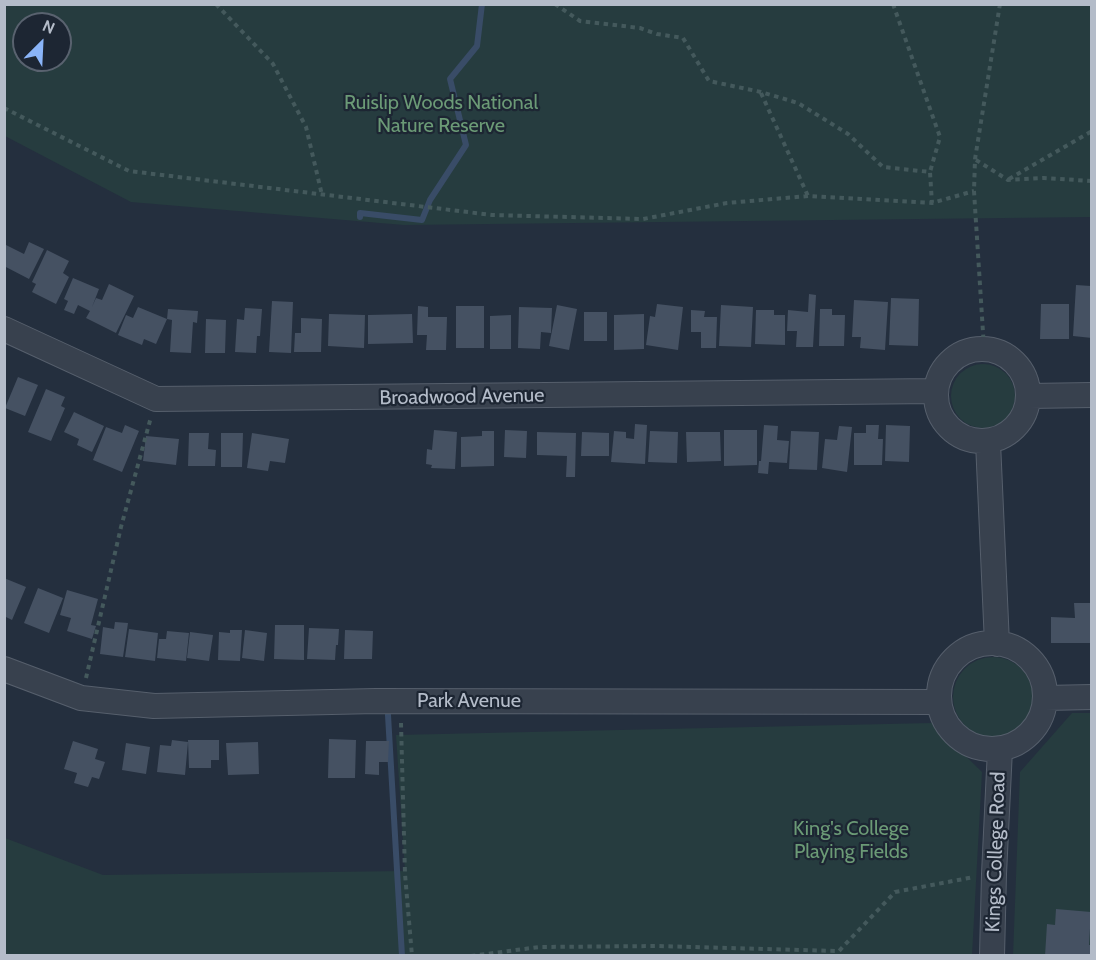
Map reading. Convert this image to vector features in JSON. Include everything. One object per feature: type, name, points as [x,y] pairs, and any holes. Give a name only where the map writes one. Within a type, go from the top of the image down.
[{"type":"street","name":"Broadwood Avenue","points":[[4,329],[156,399],[935,392]]},
{"type":"street","points":[[984,348],[1001,352],[1014,361],[1024,374],[1029,396],[1026,412],[1016,428],[1003,437],[988,442],[972,441],[955,433],[943,422],[937,407],[935,392],[939,376],[952,359],[966,351],[984,348]]},
{"type":"street","points":[[1029,396],[1092,395]]},
{"type":"street","points":[[988,442],[997,644]]},
{"type":"street","points":[[981,644],[997,644],[1012,648],[1026,656],[1037,668],[1043,682],[1045,698],[1041,716],[1032,732],[1017,743],[1000,749],[983,749],[967,743],[953,733],[944,718],[939,702],[940,687],[945,672],[954,659],[966,650],[981,644]]},
{"type":"street","name":"Park Avenue","points":[[4,669],[81,698],[154,706],[401,701],[939,702]]},
{"type":"street","points":[[1045,698],[1092,697]]},
{"type":"street","name":"Kings College Road","points":[[992,956],[1000,749]]},
{"type":"path","points":[[216,4],[273,64],[306,127],[322,195]]},
{"type":"path","points":[[269,4],[274,4]]},
{"type":"path","points":[[555,4],[580,21],[640,28],[657,34],[683,38],[709,81],[798,103],[848,134],[883,167],[930,172]]},
{"type":"path","points":[[894,4],[940,137],[930,172],[932,203]]},
{"type":"path","points":[[984,348],[974,191],[975,159],[1000,4]]},
{"type":"path","points":[[761,92],[808,196]]},
{"type":"path","points":[[4,108],[129,171],[492,215],[643,219],[727,202],[808,196],[932,203],[974,191]]},
{"type":"path","points":[[1008,180],[1092,131]]},
{"type":"path","points":[[975,159],[1008,180],[1044,178],[1092,181]]},
{"type":"path","points":[[81,698],[121,527],[156,399]]},
{"type":"path","points":[[401,701],[405,874],[412,956]]},
{"type":"path","points":[[471,956],[539,947],[658,946],[839,951],[895,892],[994,874]]},
{"type":"green space","name":"Ruislip Woods National Nature Reserve","points":[[4,5],[1091,5],[1091,217],[404,225],[131,202],[5,136]]},
{"type":"green space","points":[[983,364],[1001,370],[1009,378],[1015,396],[1009,414],[1001,422],[983,428],[965,422],[957,414],[951,396],[957,378],[965,370]]},
{"type":"green space","points":[[985,657],[1001,657],[1015,664],[1026,675],[1033,689],[1030,712],[1015,730],[1001,737],[985,737],[971,730],[960,719],[953,705],[953,689],[960,675],[971,664]]},
{"type":"green space","points":[[1072,713],[1091,713],[1091,955],[1013,956],[1020,772]]},
{"type":"green space","name":"King's College Playing Fields","points":[[932,723],[982,772],[972,955],[5,955],[5,838],[103,875],[405,871],[396,735]]},
{"type":"building","points":[[29,242],[44,249],[29,279],[4,266],[4,244],[24,254]]},
{"type":"building","points":[[47,250],[69,261],[63,273],[69,277],[56,304],[32,292],[36,284],[32,282]]},
{"type":"building","points":[[73,278],[99,289],[92,307],[96,298],[102,300],[109,284],[134,296],[116,333],[86,318],[90,311],[78,305],[74,314],[64,310],[68,301],[64,299]]},
{"type":"building","points":[[1076,285],[1091,286],[1092,338],[1073,336]]},
{"type":"building","points":[[809,294],[816,295],[813,347],[796,347],[797,331],[787,331],[788,310],[808,312]]},
{"type":"building","points":[[891,298],[919,299],[918,346],[889,345]]},
{"type":"building","points":[[854,300],[888,302],[885,350],[860,348],[861,337],[852,337]]},
{"type":"building","points":[[272,301],[293,302],[291,353],[269,352]]},
{"type":"building","points":[[657,304],[683,307],[678,350],[646,345],[650,316],[655,317]]},
{"type":"building","points":[[1041,304],[1069,304],[1069,339],[1040,339]]},
{"type":"building","points":[[557,305],[577,309],[569,350],[549,346]]},
{"type":"building","points":[[721,305],[753,307],[751,347],[719,346]]},
{"type":"building","points":[[418,306],[428,307],[428,317],[447,317],[446,350],[426,350],[427,335],[417,335]]},
{"type":"building","points":[[456,306],[484,306],[484,348],[456,348]]},
{"type":"building","points":[[138,307],[167,319],[156,344],[144,339],[142,345],[118,335],[126,315],[133,318]]},
{"type":"building","points":[[519,307],[552,308],[551,333],[541,332],[540,349],[518,348]]},
{"type":"building","points":[[245,308],[262,309],[256,353],[235,352],[237,319],[244,320]]},
{"type":"building","points":[[168,309],[198,311],[197,323],[193,322],[191,353],[170,352],[172,320],[167,319]]},
{"type":"building","points":[[820,309],[832,309],[832,315],[845,315],[844,346],[819,346]]},
{"type":"building","points":[[691,310],[705,311],[704,317],[717,317],[716,348],[701,348],[701,332],[691,332]]},
{"type":"building","points":[[756,310],[774,310],[774,315],[785,315],[785,345],[755,344]]},
{"type":"building","points":[[584,312],[607,312],[607,341],[584,341]]},
{"type":"building","points":[[329,314],[365,315],[364,348],[328,346]]},
{"type":"building","points":[[412,314],[413,343],[368,344],[368,315]]},
{"type":"building","points":[[644,314],[644,349],[614,350],[614,315]]},
{"type":"building","points":[[511,315],[511,349],[490,349],[490,316]]},
{"type":"building","points":[[301,318],[322,319],[321,352],[294,352],[295,333],[301,333]]},
{"type":"building","points":[[206,319],[226,320],[225,353],[205,353]]},
{"type":"building","points":[[18,377],[38,385],[25,416],[5,408]]},
{"type":"building","points":[[46,389],[65,397],[61,406],[65,408],[51,441],[28,432]]},
{"type":"building","points":[[74,412],[104,426],[92,452],[77,445],[79,439],[64,432]]},
{"type":"building","points":[[635,424],[647,425],[645,464],[611,462],[614,431],[626,432],[626,438],[634,439]]},
{"type":"building","points":[[125,425],[139,431],[122,472],[93,460],[106,427],[122,433]]},
{"type":"building","points":[[764,425],[778,426],[777,440],[789,441],[787,463],[769,462],[768,474],[758,473]]},
{"type":"building","points":[[866,425],[879,425],[878,439],[883,439],[882,465],[854,465],[854,433],[866,433]]},
{"type":"building","points":[[886,425],[910,426],[909,462],[885,461]]},
{"type":"building","points":[[839,426],[852,427],[847,472],[822,468],[825,439],[837,440]]},
{"type":"building","points":[[434,430],[457,432],[455,469],[431,468],[432,465],[426,464],[427,449],[432,450]]},
{"type":"building","points":[[505,430],[527,431],[526,458],[504,457]]},
{"type":"building","points":[[724,430],[757,430],[757,465],[724,466]]},
{"type":"building","points":[[482,431],[494,431],[494,466],[461,467],[461,437],[482,436]]},
{"type":"building","points":[[650,431],[678,432],[677,463],[648,462]]},
{"type":"building","points":[[791,431],[819,432],[817,470],[789,469]]},
{"type":"building","points":[[537,432],[576,433],[575,477],[566,477],[567,456],[537,455]]},
{"type":"building","points":[[582,432],[609,433],[609,456],[581,456]]},
{"type":"building","points":[[686,432],[720,432],[721,461],[687,462]]},
{"type":"building","points":[[189,433],[209,433],[208,449],[216,450],[215,466],[188,466]]},
{"type":"building","points":[[221,433],[243,433],[242,467],[221,467]]},
{"type":"building","points":[[252,433],[289,439],[285,463],[270,461],[268,471],[247,468]]},
{"type":"building","points":[[146,436],[179,439],[176,465],[143,461]]},
{"type":"building","points":[[4,578],[26,587],[12,620],[4,616]]},
{"type":"building","points":[[38,588],[63,598],[49,633],[24,623]]},
{"type":"building","points":[[67,590],[98,599],[91,625],[96,626],[92,639],[67,631],[71,618],[60,615]]},
{"type":"building","points":[[1074,603],[1092,603],[1092,643],[1051,643],[1051,617],[1075,618]]},
{"type":"building","points":[[115,622],[128,623],[123,657],[100,654],[103,627],[114,629]]},
{"type":"building","points":[[275,625],[304,625],[304,660],[274,659]]},
{"type":"building","points":[[309,628],[339,629],[335,660],[307,659]]},
{"type":"building","points":[[129,629],[158,633],[155,661],[125,657]]},
{"type":"building","points":[[230,630],[242,630],[240,661],[218,660],[219,632],[230,633]]},
{"type":"building","points":[[245,630],[267,633],[264,661],[242,658]]},
{"type":"building","points":[[345,630],[373,631],[372,659],[344,659]]},
{"type":"building","points":[[167,631],[189,633],[186,661],[157,658],[159,639],[166,639]]},
{"type":"building","points":[[190,632],[213,635],[209,661],[187,658]]},
{"type":"building","points":[[329,739],[356,740],[355,778],[328,778]]},
{"type":"building","points":[[172,740],[188,742],[185,775],[157,772],[160,745],[171,746]]},
{"type":"building","points":[[188,740],[219,740],[219,760],[211,760],[211,768],[189,768]]},
{"type":"building","points":[[73,741],[98,749],[95,759],[105,762],[99,779],[92,777],[88,787],[74,783],[77,773],[64,769]]},
{"type":"building","points":[[366,741],[389,741],[388,762],[379,762],[379,775],[365,774]]},
{"type":"building","points":[[258,742],[259,774],[228,775],[226,743]]},
{"type":"building","points":[[126,743],[150,747],[146,774],[122,770]]},
{"type":"building","points":[[1056,909],[1091,912],[1089,945],[1092,945],[1092,956],[1045,956],[1047,924],[1055,925]]},
{"type":"waterway","points":[[360,217],[360,213],[422,220],[430,200],[466,145],[450,79],[477,46],[482,4]]},
{"type":"waterway","points":[[388,715],[402,956]]}]
